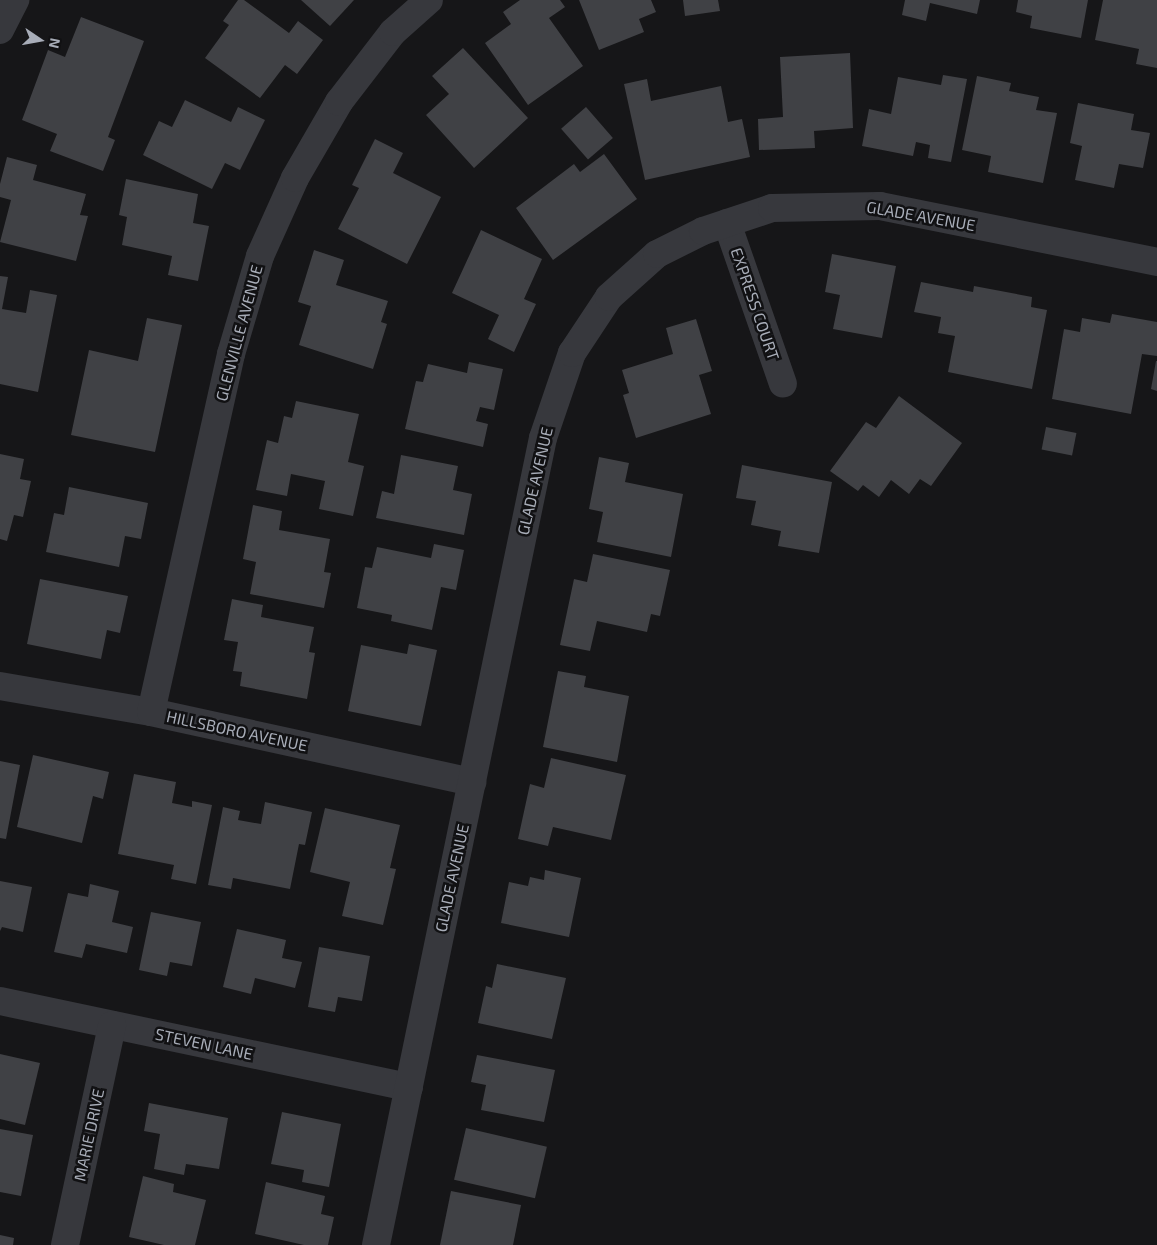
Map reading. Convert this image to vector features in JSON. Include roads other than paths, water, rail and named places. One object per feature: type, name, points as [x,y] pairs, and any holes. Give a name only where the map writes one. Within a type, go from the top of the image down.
[{"type":"street","points":[[0,30],[16,0]]},
{"type":"street","name":"GLENVILLE AVENUE","points":[[151,712],[231,354],[260,256],[295,178],[339,102],[393,32],[429,0]]},
{"type":"street","name":"GLADE AVENUE","points":[[376,1245],[543,438],[572,353],[609,297],[657,254],[703,231],[772,208],[880,206],[1157,262]]},
{"type":"street","name":"EXPRESS COURT","points":[[727,223],[783,384]]},
{"type":"street","name":"HILLSBORO AVENUE","points":[[0,686],[151,712],[472,782]]},
{"type":"street","name":"STEVEN LANE","points":[[0,1001],[409,1087]]},
{"type":"street","name":"MARIE DRIVE","points":[[65,1245],[112,1025]]}]
